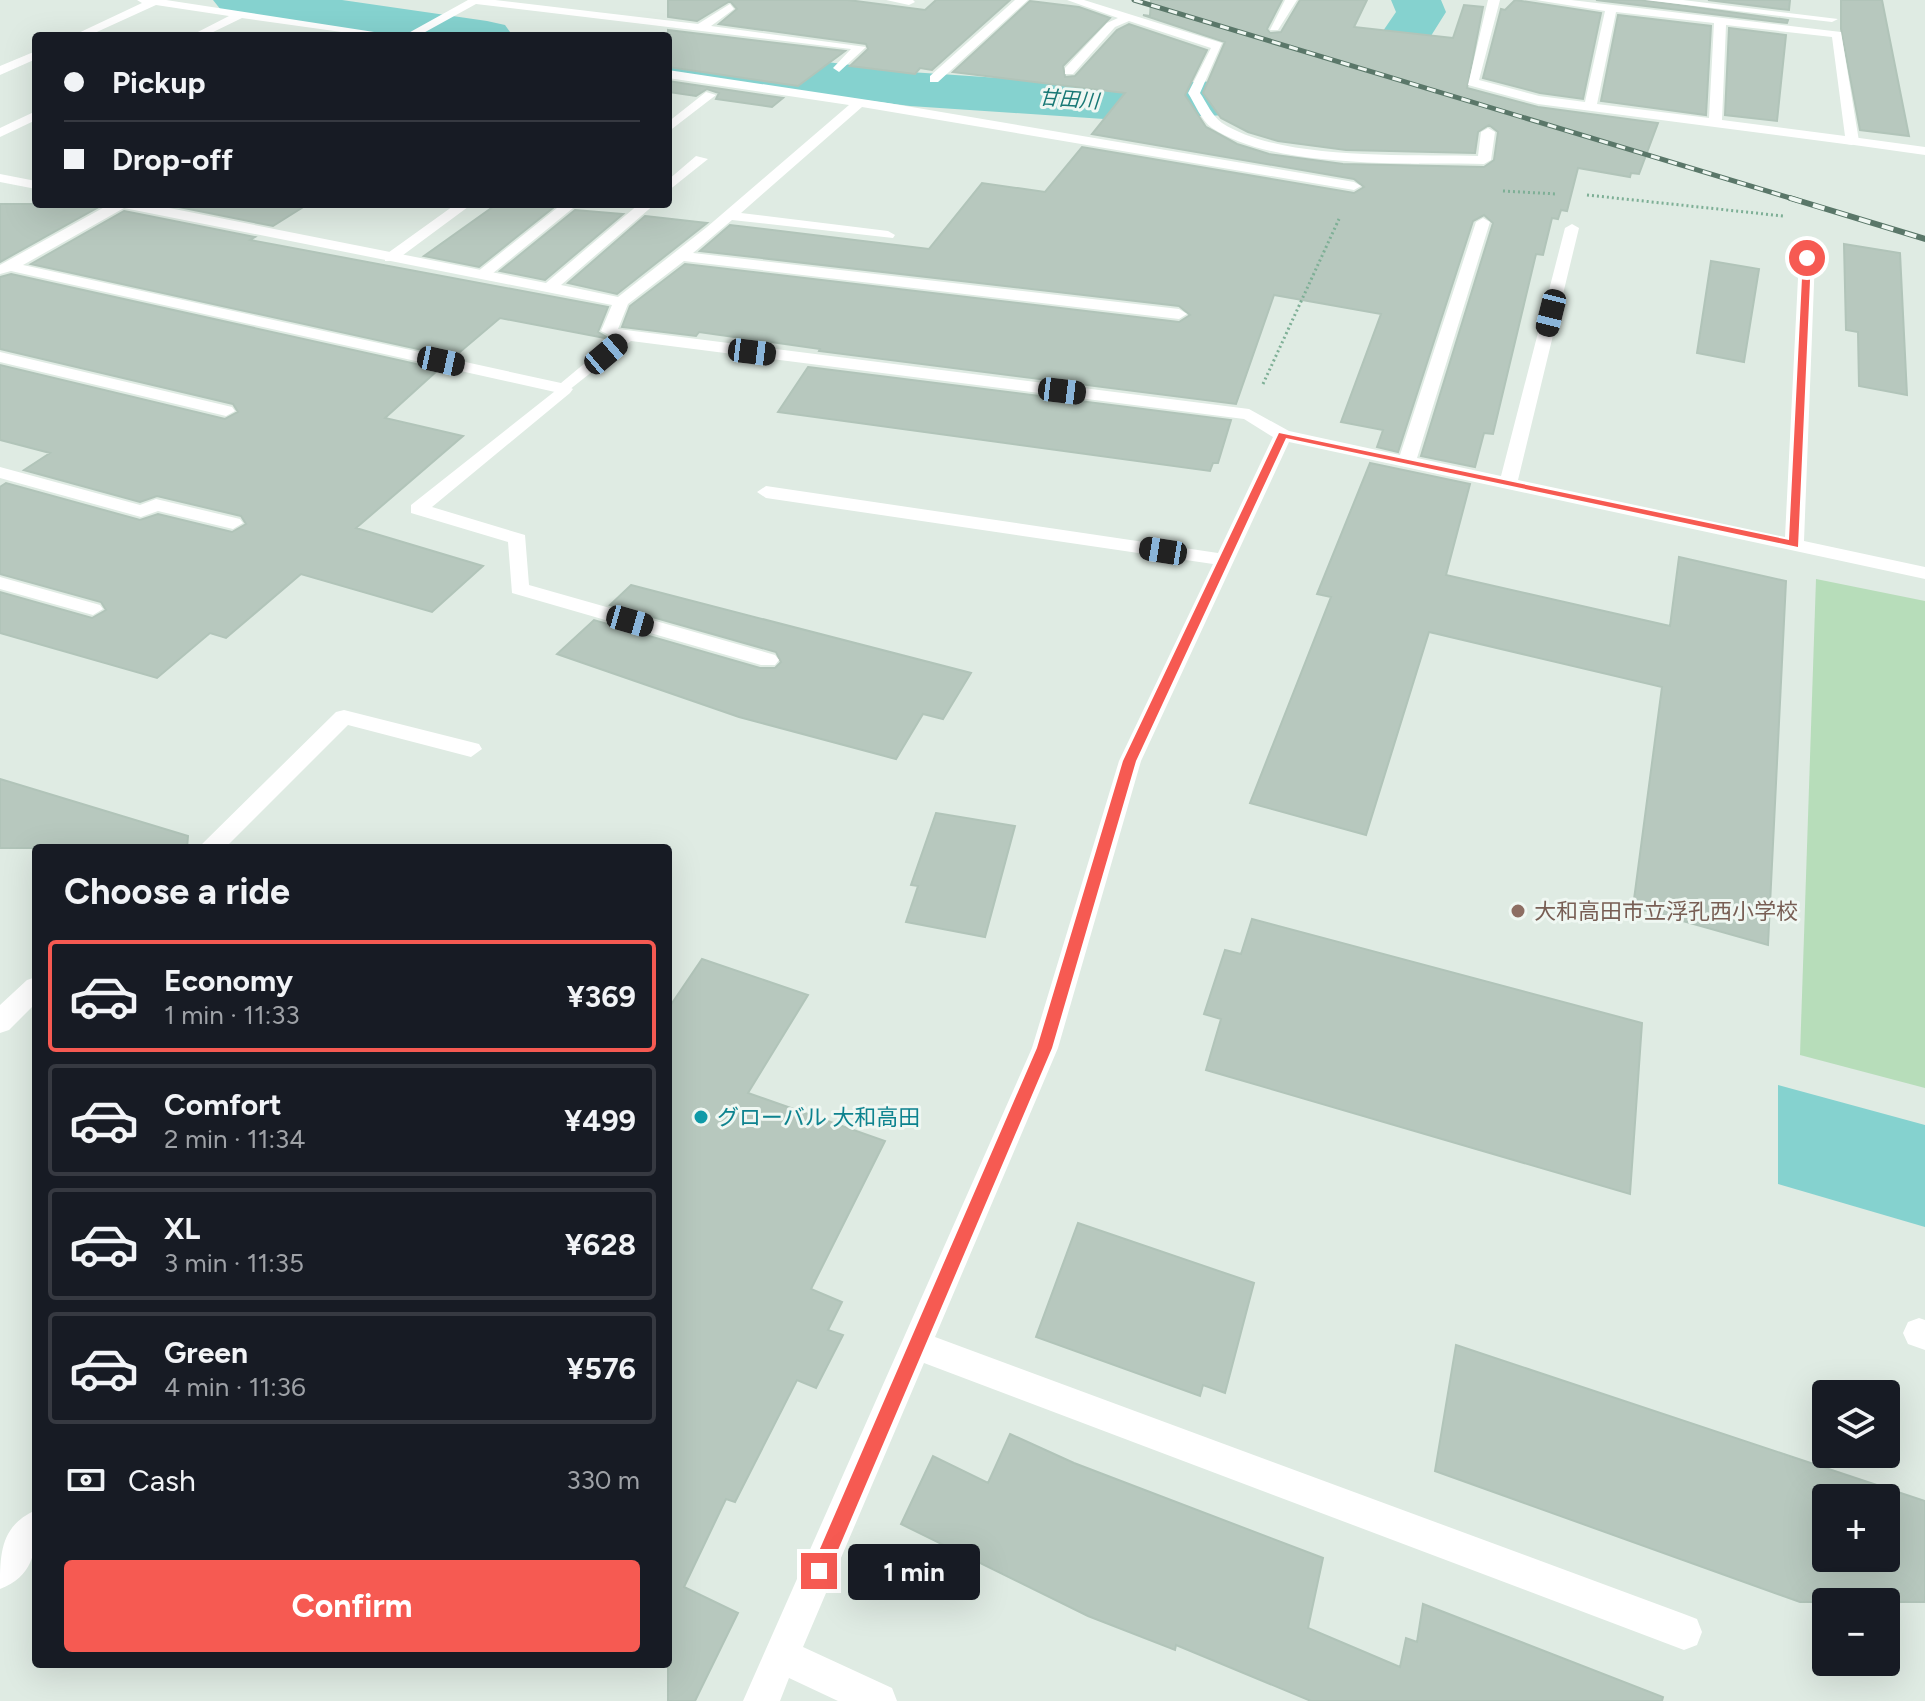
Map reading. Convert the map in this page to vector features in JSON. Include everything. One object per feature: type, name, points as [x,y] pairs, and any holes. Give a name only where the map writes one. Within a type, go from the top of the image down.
[{"type":"street","points":[[416,32],[476,0],[860,47],[839,68]]},
{"type":"street","points":[[892,0],[909,2]]},
{"type":"street","points":[[934,79],[1022,0]]},
{"type":"street","points":[[1073,0],[1218,46],[1196,83],[1194,93],[1215,124],[1253,141],[1319,154],[1484,160],[1488,132]]},
{"type":"street","points":[[1274,28],[1291,0]]},
{"type":"street","points":[[1494,0],[1472,82],[1538,100],[1925,151]]},
{"type":"street","points":[[1542,0],[1837,34],[1852,141]]},
{"type":"street","points":[[1651,0],[1832,19]]},
{"type":"street","points":[[86,32],[148,1],[366,32]]},
{"type":"street","points":[[700,28],[730,7]]},
{"type":"street","points":[[1590,107],[1611,8]]},
{"type":"street","points":[[204,32],[241,14]]},
{"type":"street","points":[[1069,71],[1111,25],[1129,17]]},
{"type":"street","points":[[1715,124],[1720,21]]},
{"type":"street","points":[[0,71],[32,57]]},
{"type":"street","points":[[672,75],[1354,186]]},
{"type":"street","points":[[672,125],[710,95]]},
{"type":"street","points":[[859,103],[726,215],[683,256],[621,302],[609,331],[627,336],[1249,414],[1283,435],[1925,573]]},
{"type":"street","points":[[0,133],[32,117]]},
{"type":"street","points":[[672,184],[701,159]]},
{"type":"street","points":[[0,178],[32,184]]},
{"type":"street","points":[[4,268],[113,208]]},
{"type":"street","points":[[146,208],[621,302]]},
{"type":"street","points":[[390,258],[459,208]]},
{"type":"street","points":[[482,275],[566,208]]},
{"type":"street","points":[[549,288],[643,208]]},
{"type":"street","points":[[726,215],[888,235]]},
{"type":"street","points":[[1407,460],[1483,222]]},
{"type":"street","points":[[1508,483],[1572,228]]},
{"type":"street","points":[[683,256],[1179,314]]},
{"type":"street","points":[[1794,545],[1807,258]]},
{"type":"street","points":[[4,268],[564,389]]},
{"type":"street","points":[[627,336],[418,509],[518,539],[519,589],[768,660]]},
{"type":"street","points":[[0,357],[226,411]]},
{"type":"street","points":[[761,1701],[1045,1048],[1130,761],[1283,435]]},
{"type":"street","points":[[0,472],[141,511],[156,505],[233,523]]},
{"type":"street","points":[[766,492],[1224,560]]},
{"type":"street","points":[[0,583],[93,609]]},
{"type":"street","points":[[214,844],[344,717],[471,749]]},
{"type":"street","points":[[0,1022],[32,991]]},
{"type":"street","points":[[917,1345],[1684,1632]]},
{"type":"street","points":[[0,1572],[32,1532]]},
{"type":"street","points":[[782,1656],[879,1701]]},
{"type":"path","points":[[1249,414],[1354,186]]},
{"type":"green space","points":[[1816,579],[1925,601],[1925,1088],[1800,1055]]},
{"type":"water","points":[[1778,1085],[1925,1125],[1925,1227],[1778,1184]]},
{"type":"building","points":[[668,0],[848,0],[925,10],[936,0],[1010,0],[932,70],[920,68],[915,74],[850,66],[868,49],[866,44],[719,24],[737,9],[730,1],[697,21],[668,17]]},
{"type":"building","points":[[1151,0],[1282,0],[1267,29],[1270,33],[1281,32],[1300,0],[1367,0],[1354,27],[1453,38],[1464,5],[1483,7],[1467,88],[1538,107],[1658,123],[1639,174],[1631,173],[1630,177],[1578,168],[1567,211],[1561,210],[1558,219],[1552,218],[1543,255],[1536,254],[1493,434],[1484,433],[1475,467],[1421,456],[1493,223],[1484,215],[1473,221],[1398,452],[1377,447],[1383,430],[1341,422],[1381,314],[1274,295],[1236,404],[819,351],[699,332],[696,336],[622,327],[630,306],[685,264],[1179,322],[1190,315],[1179,306],[700,251],[730,225],[929,249],[982,183],[1045,192],[1082,147],[1354,193],[1364,187],[1354,179],[1092,134],[1125,93],[953,72],[1030,1],[1079,7],[1110,18],[1063,66],[1065,77],[1075,76],[1117,30],[1129,24],[1207,50],[1185,95],[1206,127],[1237,144],[1269,154],[1343,164],[1484,167],[1494,160],[1498,132],[1489,125],[1478,132],[1475,153],[1346,150],[1278,141],[1248,132],[1221,118],[1203,93],[1225,42],[1143,15],[1150,16]]},
{"type":"building","points":[[1515,0],[1601,13],[1583,99],[1540,93],[1483,78],[1501,9],[1505,10]]},
{"type":"building","points":[[1596,0],[1642,0],[1788,20],[1787,23]]},
{"type":"building","points":[[1708,0],[1790,0],[1789,10]]},
{"type":"building","points":[[1841,0],[1882,0],[1909,136],[1860,130],[1841,29]]},
{"type":"building","points":[[1618,15],[1711,26],[1706,115],[1601,101]]},
{"type":"building","points":[[1729,28],[1786,35],[1777,121],[1725,115]]},
{"type":"building","points":[[668,30],[845,51],[798,86],[672,68],[672,32]]},
{"type":"building","points":[[672,82],[783,98],[772,107],[716,99],[719,93],[707,89],[696,96],[672,93]]},
{"type":"building","points":[[0,204],[32,204],[32,208],[97,208],[0,262]]},
{"type":"building","points":[[184,208],[302,208],[273,226]]},
{"type":"building","points":[[491,208],[553,208],[479,267],[424,256]]},
{"type":"building","points":[[575,210],[623,214],[545,280],[500,271]]},
{"type":"building","points":[[124,211],[255,237],[250,240],[608,307],[598,332],[610,339],[500,318],[454,357],[31,264]]},
{"type":"building","points":[[645,216],[707,223],[617,294],[568,283]]},
{"type":"building","points":[[1844,244],[1900,253],[1907,395],[1859,386],[1858,332],[1846,330]]},
{"type":"building","points":[[1711,261],[1759,269],[1744,362],[1697,353]]},
{"type":"building","points":[[11,274],[439,369],[385,418],[463,436],[356,528],[483,566],[432,612],[301,574],[226,638],[210,633],[157,678],[0,633],[0,592],[92,618],[106,610],[101,602],[0,574],[0,487],[6,483],[140,520],[158,514],[232,532],[246,524],[241,516],[157,496],[140,502],[24,470],[50,453],[0,440],[0,365],[225,419],[238,412],[233,404],[0,349],[0,277]]},
{"type":"building","points":[[808,367],[1231,420],[1218,463],[1213,463],[1210,471],[778,412]]},
{"type":"building","points":[[1370,463],[1470,484],[1446,575],[1670,626],[1679,557],[1786,581],[1768,945],[1633,907],[1662,687],[1429,632],[1366,835],[1250,803],[1331,597],[1317,594]]},
{"type":"building","points":[[631,585],[971,673],[943,719],[923,714],[896,759],[739,717],[557,654],[594,620],[760,668],[775,668],[781,662],[776,652],[610,605]]},
{"type":"building","points":[[0,779],[188,836],[187,844],[32,844],[32,848],[0,848]]},
{"type":"building","points":[[936,813],[1015,826],[985,937],[906,922],[918,886],[911,885]]},
{"type":"building","points":[[1252,919],[1642,1023],[1630,1194],[1206,1070],[1221,1019],[1204,1014],[1225,950],[1241,954]]},
{"type":"building","points":[[702,959],[808,995],[748,1093],[885,1141],[811,1289],[842,1302],[828,1330],[843,1335],[816,1388],[797,1380],[735,1502],[726,1499],[684,1587],[738,1613],[695,1701],[668,1701],[668,1668],[672,1668],[672,1003]]},
{"type":"building","points":[[1078,1223],[1254,1283],[1225,1393],[1203,1385],[1200,1396],[1036,1337]]},
{"type":"building","points":[[1456,1345],[1812,1463],[1812,1468],[1826,1468],[1874,1484],[1812,1484],[1812,1572],[1900,1572],[1900,1493],[1925,1501],[1925,1602],[1900,1602],[1900,1588],[1812,1588],[1812,1602],[1800,1602],[1435,1471]]},
{"type":"building","points":[[1010,1434],[1074,1463],[1323,1558],[1308,1628],[1400,1667],[1406,1638],[1417,1642],[1423,1604],[1663,1697],[1662,1701],[1311,1701],[1176,1645],[1175,1650],[1088,1616],[901,1524],[933,1456],[988,1483]]},
{"type":"waterway","name":"甘田川","points":[[238,0],[459,32]]},
{"type":"waterway","name":"甘田川","points":[[672,59],[910,89],[1104,102],[1326,95],[1378,78],[1421,12],[1416,0]]},
{"type":"railway","points":[[1134,0],[1797,200]]},
{"type":"railway","points":[[1790,198],[1925,239]]},
{"type":"place","name":"大和高田市立浮孔西小学校","points":[[1518,911]]},
{"type":"place","name":"グローバル 大和高田","points":[[701,1117]]},
{"type":"route","points":[[819,1571],[1045,1048],[1130,761],[1283,435],[1794,545],[1807,258]]}]
